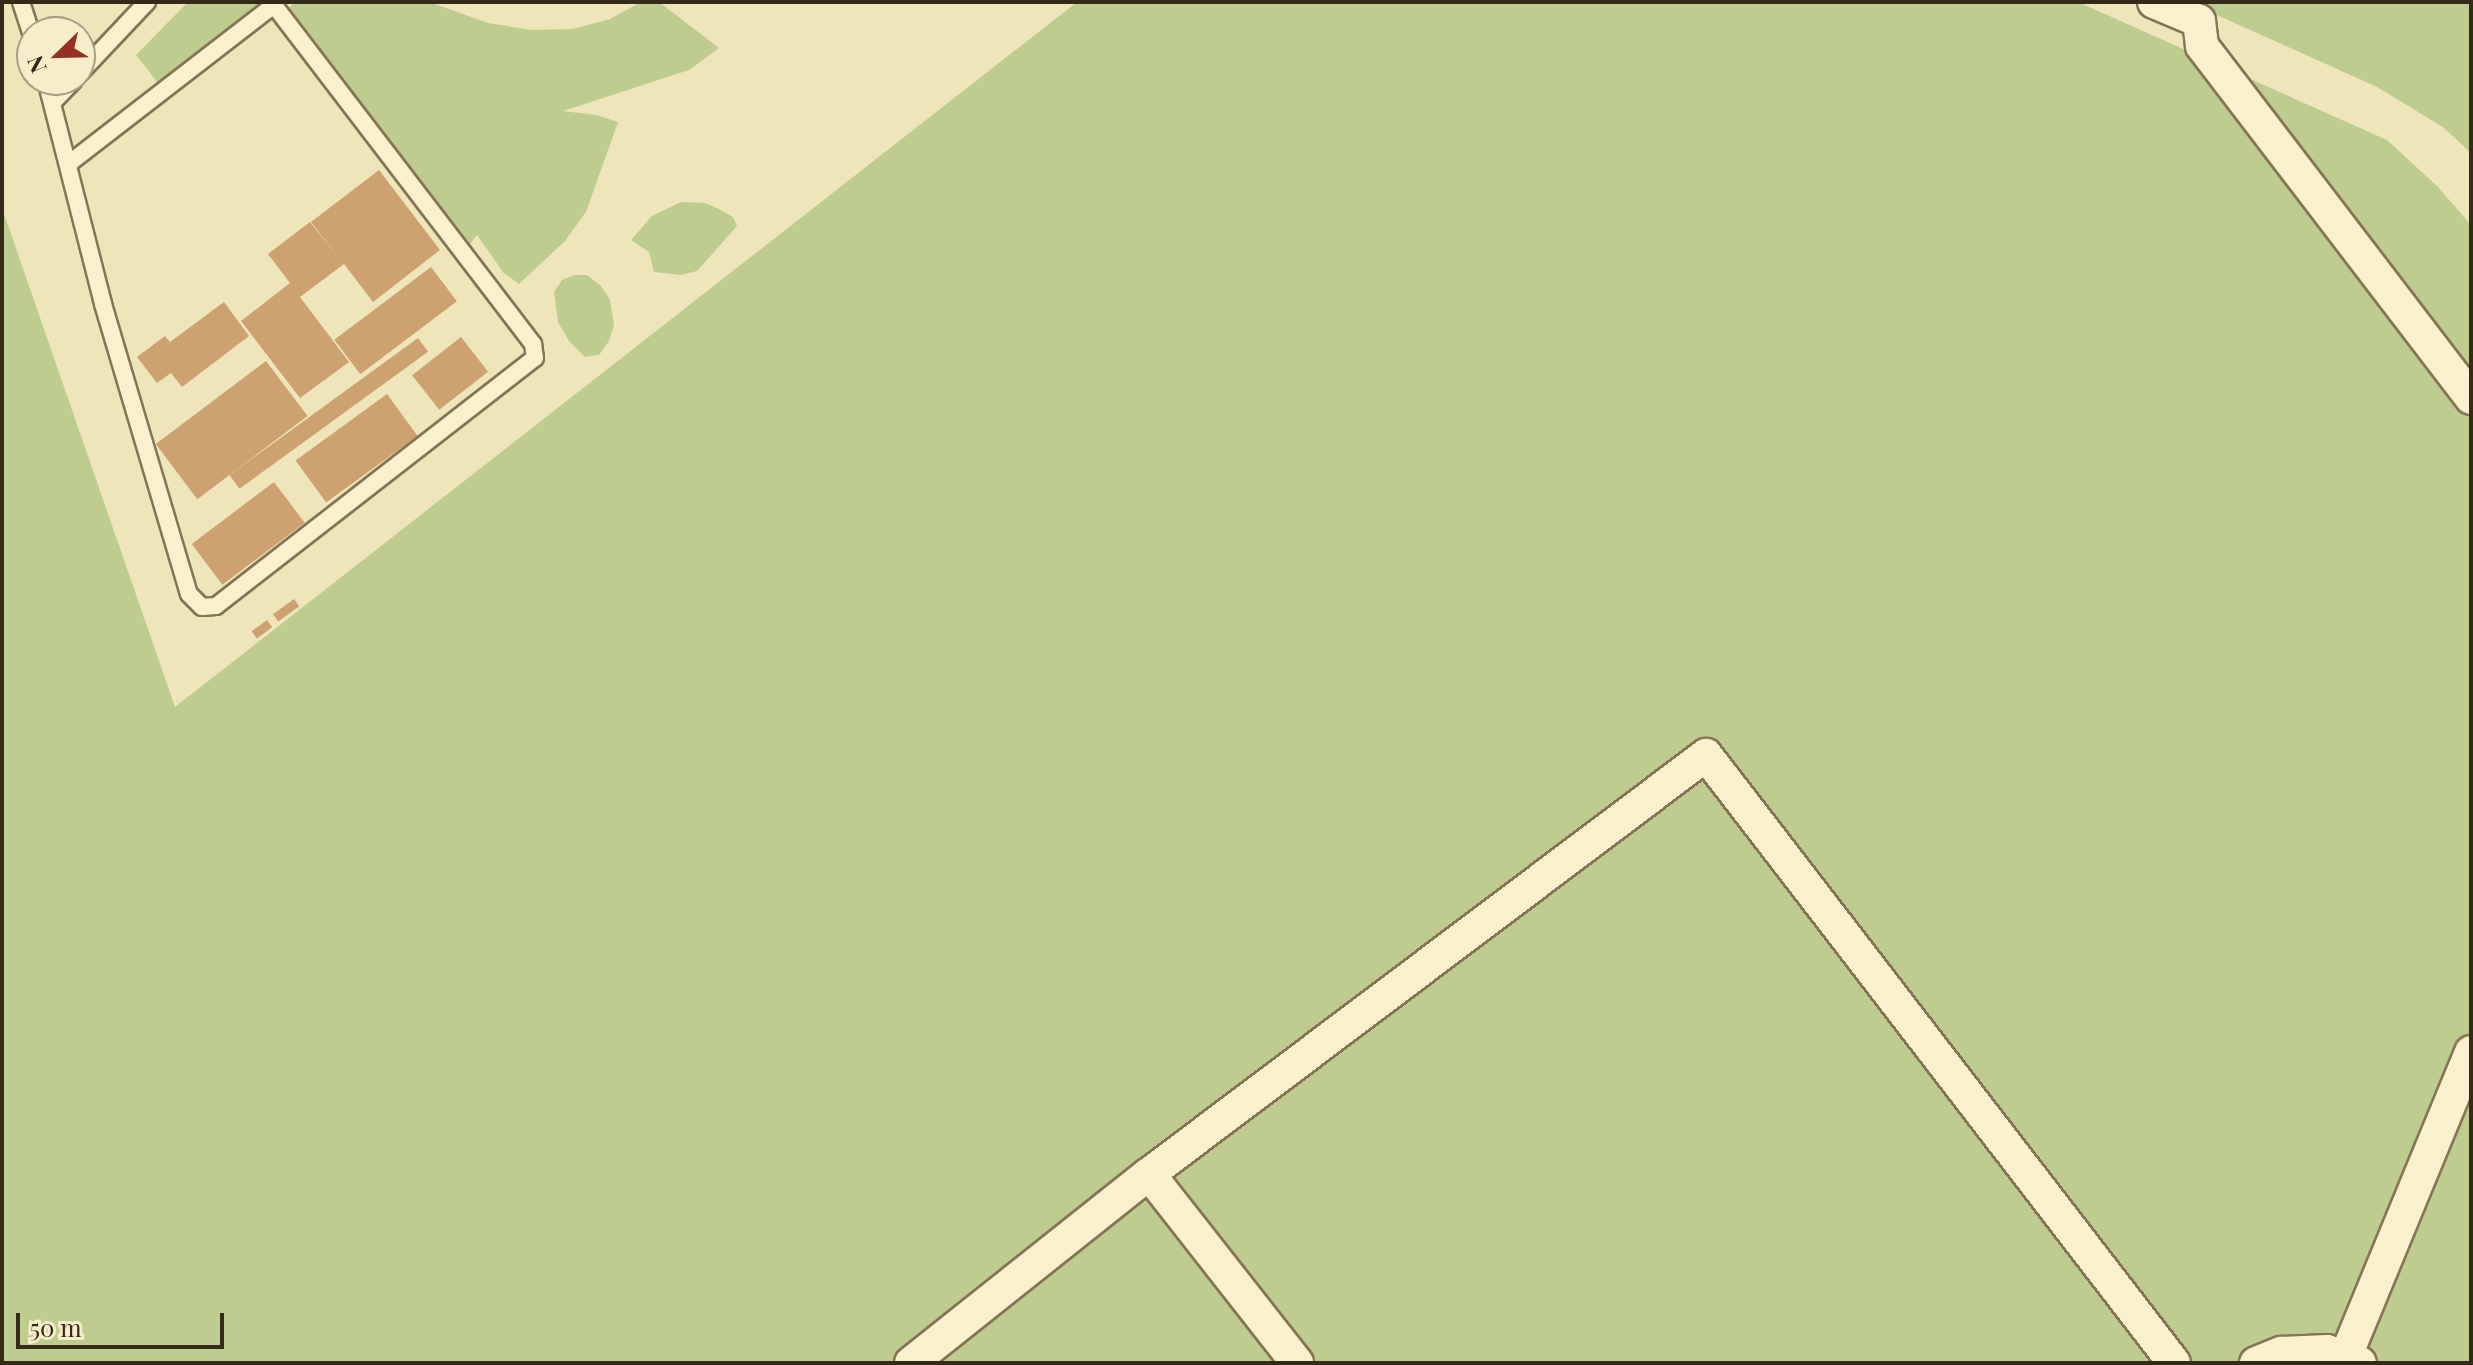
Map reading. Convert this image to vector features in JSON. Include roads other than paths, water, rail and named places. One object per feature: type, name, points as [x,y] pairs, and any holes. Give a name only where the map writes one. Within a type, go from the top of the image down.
[{"type":"street","points":[[2154,2],[2199,21],[2202,46],[2471,398]]},
{"type":"street","points":[[911,1363],[1149,1174],[1706,755],[2174,1363]]},
{"type":"street","points":[[2256,1363],[2281,1353],[2327,1351],[2352,1360],[2471,1052]]},
{"type":"street","points":[[1149,1174],[1297,1363]]},
{"type":"lane","points":[[96,56],[147,2]]},
{"type":"lane","points":[[51,96],[53,102],[68,164],[103,304],[184,579],[189,594],[202,607],[216,606],[535,358],[533,344],[274,5],[68,164]]},
{"type":"lane","points":[[53,102],[59,96]]}]
